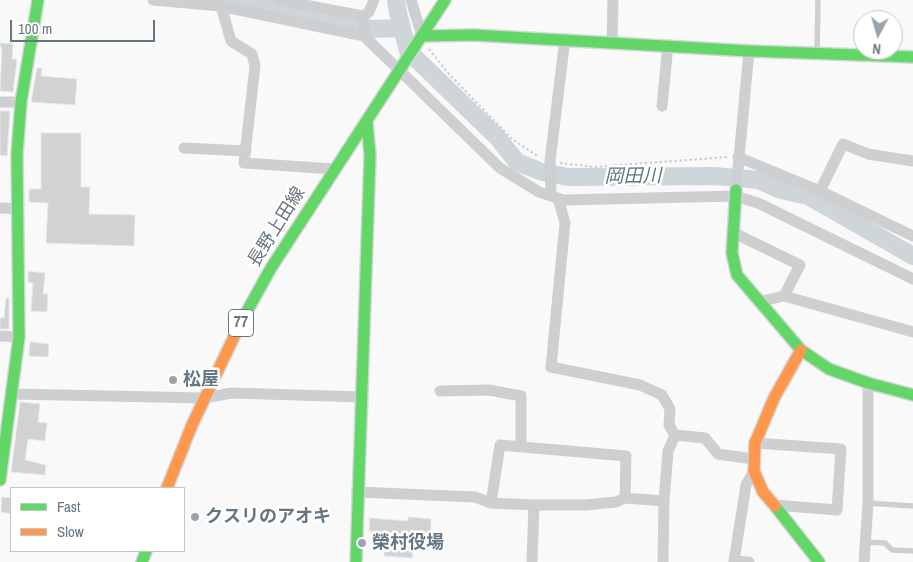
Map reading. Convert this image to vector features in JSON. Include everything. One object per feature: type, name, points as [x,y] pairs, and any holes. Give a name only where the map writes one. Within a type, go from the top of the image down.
[{"type":"street","points":[[0,480],[7,401],[19,337],[17,154],[21,102],[38,0]]},
{"type":"street","points":[[153,0],[220,3],[364,26]]},
{"type":"street","points":[[279,0],[364,26],[400,69],[500,168],[540,192],[563,200],[736,193],[913,278]]},
{"type":"street","points":[[364,26],[374,0]]},
{"type":"street","points":[[411,0],[422,36],[474,35],[668,45],[750,52],[913,57]]},
{"type":"street","name":"長野上田線","points":[[167,487],[204,398],[230,343],[271,268],[445,0]]},
{"type":"street","points":[[612,43],[613,0]]},
{"type":"street","points":[[220,3],[231,41],[252,54],[255,66],[244,163],[334,169]]},
{"type":"street","points":[[565,39],[550,161],[554,196],[565,224],[551,367],[640,385],[662,395],[670,409],[669,425],[675,435]]},
{"type":"street","points":[[662,106],[668,45]]},
{"type":"street","points":[[750,52],[732,232],[732,253],[738,275],[801,350],[829,368],[868,383],[913,395]]},
{"type":"street","points":[[0,102],[21,102]]},
{"type":"street","points":[[356,562],[370,155],[367,122]]},
{"type":"street","points":[[820,191],[843,144],[868,154],[913,160]]},
{"type":"street","points":[[184,148],[246,151]]},
{"type":"street","points":[[738,161],[820,191],[912,231]]},
{"type":"street","points":[[0,208],[18,208]]},
{"type":"street","points":[[732,232],[800,265],[784,296]]},
{"type":"street","points":[[762,302],[784,296],[913,332]]},
{"type":"street","points":[[0,336],[19,337]]},
{"type":"street","points":[[801,350],[774,398],[755,443],[754,471],[763,492],[819,562]]},
{"type":"street","points":[[864,562],[868,503],[868,383]]},
{"type":"street","points":[[440,391],[488,390],[521,396],[521,446]]},
{"type":"street","points":[[7,401],[204,398],[232,393],[362,397]]},
{"type":"street","points":[[675,435],[705,438],[718,454],[753,459]]},
{"type":"street","points":[[663,562],[664,501],[668,451],[675,435]]},
{"type":"street","points":[[755,443],[841,448],[837,510],[774,506]]},
{"type":"street","points":[[491,503],[500,445],[626,456],[625,498]]},
{"type":"street","points":[[749,562],[734,561],[746,484],[754,471]]},
{"type":"street","points":[[357,492],[475,498],[491,503],[534,505],[585,505],[616,502],[625,498],[664,501]]},
{"type":"street","points":[[532,562],[534,505]]},
{"type":"lane","points":[[817,54],[818,0]]},
{"type":"lane","points":[[868,503],[913,506]]},
{"type":"lane","points":[[865,542],[885,543],[892,550],[913,551]]},
{"type":"path","points":[[356,536],[403,540]]},
{"type":"building","points":[[0,43],[13,44],[12,59],[17,59],[13,92],[0,91],[2,52]]},
{"type":"building","points":[[37,68],[42,68],[41,76],[77,79],[75,105],[31,102]]},
{"type":"building","points":[[0,111],[10,111],[7,156],[0,155]]},
{"type":"building","points":[[41,133],[81,133],[81,187],[90,187],[89,214],[135,215],[134,246],[46,243],[48,203],[29,202],[29,189],[41,189]]},
{"type":"building","points":[[28,271],[45,273],[43,294],[48,294],[47,312],[31,311],[33,283],[28,282]]},
{"type":"building","points":[[6,298],[9,298],[9,329],[0,329],[0,318],[4,318]]},
{"type":"building","points":[[30,342],[49,344],[48,357],[29,356]]},
{"type":"building","points":[[20,402],[40,404],[38,422],[47,423],[45,441],[28,439],[25,460],[46,465],[45,475],[11,472]]},
{"type":"building","points":[[2,497],[10,498],[10,514],[1,512]]},
{"type":"building","points":[[408,517],[431,519],[430,549],[413,548],[412,558],[384,556],[386,532],[369,531],[370,518],[408,521]]},
{"type":"waterway","name":"岡田川","points":[[233,0],[307,12],[370,29],[401,28]]},
{"type":"waterway","name":"岡田川","points":[[396,0],[408,51],[497,137],[517,162],[542,172],[568,177],[715,176],[758,180],[781,190],[808,196],[913,256]]},
{"type":"traffic: fast","points":[[0,480],[19,337],[17,154],[21,102],[38,0]]},
{"type":"traffic: fast","points":[[241,322],[271,268],[445,0]]},
{"type":"traffic: fast","points":[[422,36],[474,35],[749,51],[913,57]]},
{"type":"traffic: fast","points":[[356,562],[370,155],[367,122]]},
{"type":"traffic: fast","points":[[736,190],[732,253],[737,275],[801,350],[829,369],[868,383],[913,395]]},
{"type":"traffic: fast","points":[[775,506],[819,562]]},
{"type":"traffic: fast","points":[[142,562],[146,552]]},
{"type":"traffic: slow","points":[[167,487],[192,425],[241,322]]},
{"type":"traffic: slow","points":[[775,506],[763,492],[754,471],[755,443],[774,398],[801,350]]},
{"type":"place","name":"松屋","points":[[173,380]]},
{"type":"place","name":"クスリのアオキ","points":[[195,517]]},
{"type":"place","name":"榮村役場","points":[[362,543]]}]
